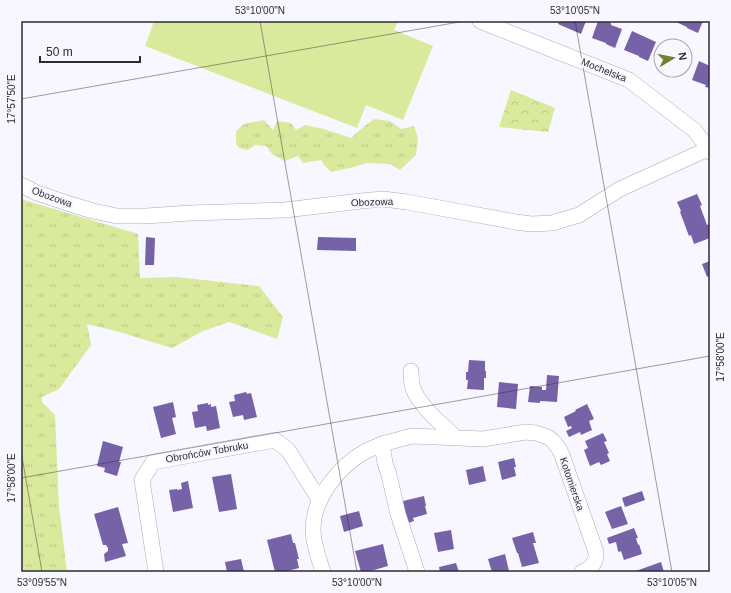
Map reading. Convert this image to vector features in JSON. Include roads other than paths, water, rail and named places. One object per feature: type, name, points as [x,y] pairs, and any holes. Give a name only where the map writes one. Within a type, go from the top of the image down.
[{"type":"street","name":"Mochelska","points":[[480,21],[629,80],[694,130],[710,149]]},
{"type":"street","name":"Obozowa","points":[[21,185],[73,205],[117,216],[285,210],[383,199],[516,222],[531,224],[552,223],[579,215],[620,188],[710,149]]},
{"type":"street","points":[[411,371],[414,392],[430,412],[456,438]]},
{"type":"street","name":"Kotomierska","points":[[323,572],[313,530],[316,510],[323,494],[339,471],[364,452],[382,444],[412,436],[483,439],[526,432],[542,434],[553,441],[562,455],[596,552],[595,561],[592,566],[582,572]]},
{"type":"street","name":"Obrońców Tobruku","points":[[156,572],[142,480],[153,462],[275,440],[288,450],[320,501]]},
{"type":"street","points":[[382,444],[385,463],[398,514],[417,572]]}]
